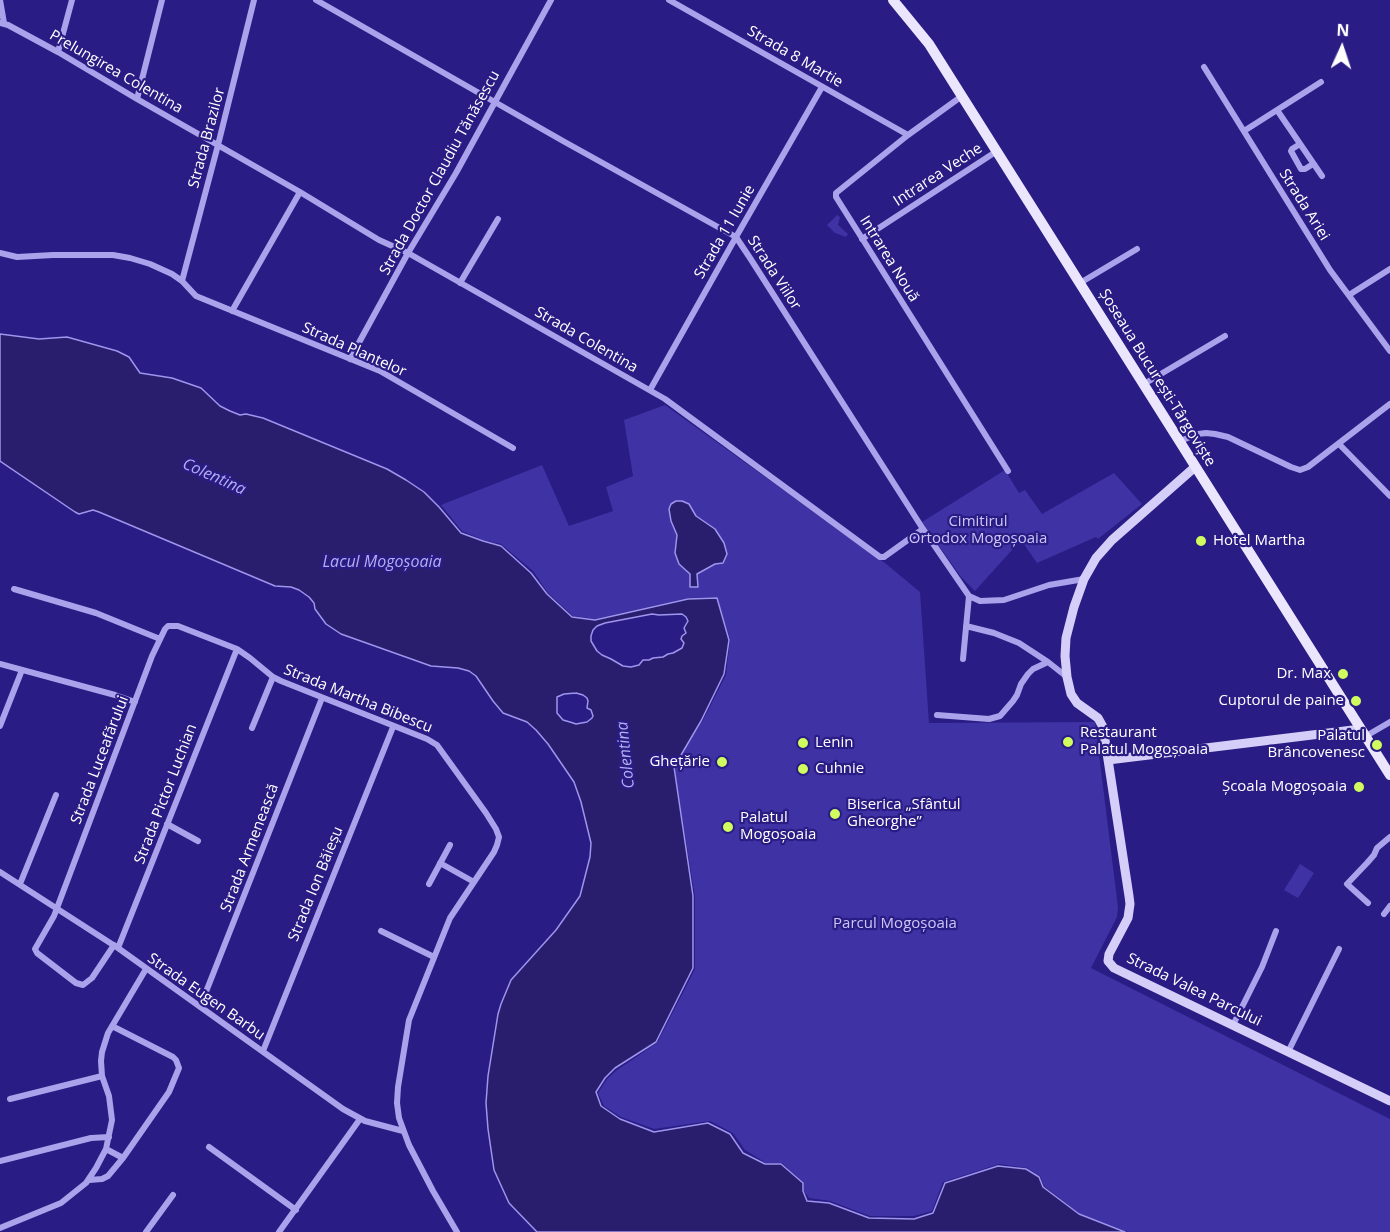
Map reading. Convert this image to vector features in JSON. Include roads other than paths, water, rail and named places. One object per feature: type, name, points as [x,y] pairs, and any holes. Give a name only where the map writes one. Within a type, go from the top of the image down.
[{"type":"main road","name":"Șoseaua București-Târgoviște","points":[[894,0],[928,44],[962,96],[1390,775]]},
{"type":"street","points":[[0,0],[2,23]]},
{"type":"street","points":[[57,52],[72,0]]},
{"type":"street","points":[[136,99],[162,0]]},
{"type":"street","name":"Strada Brazilor","points":[[182,281],[254,0]]},
{"type":"street","name":"Strada Viilor","points":[[316,0],[736,237],[923,529],[969,596]]},
{"type":"street","name":"Strada Doctor Claudiu Tănăsescu","points":[[350,359],[551,0]]},
{"type":"street","name":"Strada 8 Martie","points":[[669,0],[908,135]]},
{"type":"street","name":"Prelungirea Colentina","points":[[2,23],[218,145]]},
{"type":"street","name":"Strada Ariei","points":[[1204,66],[1330,270],[1390,351]]},
{"type":"street","points":[[1244,131],[1322,82]]},
{"type":"street","name":"Strada 11 Iunie","points":[[650,390],[822,87]]},
{"type":"street","name":"Intrarea Nouă","points":[[962,96],[908,135],[836,193],[836,197],[1008,471]]},
{"type":"street","points":[[1277,110],[1322,176]]},
{"type":"street","points":[[1300,144],[1291,152],[1301,169],[1313,164]]},
{"type":"street","name":"Strada Colentina","points":[[218,145],[379,240],[408,253],[665,399],[880,557],[923,529]]},
{"type":"street","name":"Intrarea Veche","points":[[862,239],[997,151]]},
{"type":"street","points":[[232,311],[300,192]]},
{"type":"street","points":[[460,283],[498,219]]},
{"type":"street","points":[[1080,284],[1137,249]]},
{"type":"street","name":"Strada Plantelor","points":[[0,253],[17,257],[113,255],[130,258],[167,271],[182,281],[196,296],[380,371],[513,448]]},
{"type":"street","points":[[1349,295],[1390,269]]},
{"type":"street","points":[[1144,384],[1225,336]]},
{"type":"street","points":[[1180,441],[1206,433],[1221,436],[1246,445],[1297,470],[1308,467],[1390,404]]},
{"type":"street","points":[[1339,444],[1390,496]]},
{"type":"street","name":"Strada Valea Parcului","points":[[1196,467],[1104,548],[1096,558],[1084,579],[1066,638],[1065,656],[1069,690],[1074,700],[1101,722],[1130,904],[1128,918],[1109,954],[1108,961],[1114,968],[1390,1101]]},
{"type":"street","points":[[963,659],[969,596],[980,601],[1004,600],[1049,585],[1084,579]]},
{"type":"street","points":[[14,589],[96,613],[160,639]]},
{"type":"street","name":"Strada Luceafărului","points":[[116,947],[87,984],[80,985],[34,949],[50,926],[160,639],[165,629],[171,625]]},
{"type":"street","name":"Strada Martha Bibescu","points":[[171,625],[237,649],[273,677],[437,745],[496,830],[499,837],[497,845],[450,918],[409,1020],[397,1103],[399,1118],[409,1145],[457,1232]]},
{"type":"street","points":[[966,627],[1019,643],[1067,677]]},
{"type":"street","name":"Strada Pictor Luchian","points":[[116,947],[237,649]]},
{"type":"street","points":[[937,715],[989,719],[1000,716],[1017,695],[1028,674],[1048,662]]},
{"type":"street","points":[[0,664],[135,702]]},
{"type":"street","points":[[0,726],[22,670]]},
{"type":"street","points":[[252,728],[273,677]]},
{"type":"street","name":"Strada Armenească","points":[[200,1007],[322,698]]},
{"type":"street","points":[[1108,760],[1363,732],[1390,722]]},
{"type":"street","name":"Strada Ion Băieșu","points":[[263,1051],[393,727]]},
{"type":"street","points":[[20,884],[56,795]]},
{"type":"street","points":[[167,824],[198,842]]},
{"type":"street","points":[[1368,903],[1347,884],[1374,855],[1377,848],[1390,837]]},
{"type":"street","points":[[429,884],[450,845]]},
{"type":"street","points":[[440,864],[474,882]]},
{"type":"street","name":"Strada Eugen Barbu","points":[[0,872],[116,947],[343,1109],[360,1119],[403,1131]]},
{"type":"street","points":[[1384,914],[1390,906]]},
{"type":"street","points":[[381,931],[434,957]]},
{"type":"street","points":[[1233,1025],[1262,967],[1276,931]]},
{"type":"street","points":[[1288,1052],[1339,949]]},
{"type":"street","points":[[0,1231],[61,1203],[74,1194],[88,1180],[106,1149],[112,1120],[110,1096],[102,1076],[102,1052],[112,1026],[146,969]]},
{"type":"street","points":[[88,1180],[108,1176],[123,1158],[169,1092],[179,1068],[172,1057],[112,1026]]},
{"type":"street","points":[[10,1099],[102,1076]]},
{"type":"street","points":[[279,1232],[360,1119]]},
{"type":"street","points":[[0,1161],[91,1138],[109,1137]]},
{"type":"street","points":[[209,1148],[296,1210]]},
{"type":"street","points":[[106,1149],[123,1158]]},
{"type":"street","points":[[146,1232],[173,1195]]},
{"type":"water","name":"Lacul Mogoșoaia","points":[[0,334],[39,339],[67,337],[117,351],[129,357],[140,373],[172,378],[201,388],[220,406],[230,411],[240,415],[263,418],[387,469],[424,492],[461,533],[501,546],[531,573],[547,594],[572,617],[595,620],[688,599],[717,598],[729,640],[724,674],[701,721],[674,767],[693,896],[693,968],[656,1042],[615,1068],[605,1078],[596,1092],[601,1106],[620,1119],[654,1132],[708,1123],[730,1134],[743,1153],[765,1164],[781,1164],[803,1183],[807,1201],[829,1203],[869,1218],[914,1219],[933,1213],[945,1183],[998,1166],[1026,1169],[1039,1177],[1043,1187],[1079,1214],[1125,1232],[537,1232],[509,1203],[494,1170],[486,1103],[498,1014],[511,980],[556,930],[580,896],[590,857],[591,843],[574,782],[548,744],[527,722],[503,713],[476,676],[469,671],[431,666],[341,634],[326,624],[315,609],[314,603],[299,590],[275,586],[99,512],[93,510],[79,514],[0,461]],"holes":[[[652,614],[682,614],[686,617],[688,621],[684,628],[686,633],[681,639],[684,643],[682,648],[663,657],[643,660],[639,665],[631,667],[623,666],[602,655],[591,641],[593,630],[597,626]],[[576,693],[587,698],[587,708],[591,710],[593,716],[587,722],[576,724],[563,720],[557,713],[557,697]]]},
{"type":"water","points":[[676,501],[689,504],[696,516],[715,529],[724,543],[727,554],[723,563],[715,564],[697,574],[698,587],[690,587],[690,574],[679,564],[675,553],[677,535],[669,509]]},
{"type":"place","name":"Hotel Martha","points":[[1201,541]]},
{"type":"place","name":"Dr. Max","points":[[1343,674]]},
{"type":"place","name":"Cuptorul de paine","points":[[1356,701]]},
{"type":"place","name":"Restaurant Palatul Mogoșoaia","points":[[1068,742]]},
{"type":"place","name":"Lenin","points":[[803,743]]},
{"type":"place","name":"Palatul Brâncovenesc","points":[[1377,745]]},
{"type":"place","name":"Ghețărie","points":[[722,762]]},
{"type":"place","name":"Cuhnie","points":[[803,769]]},
{"type":"place","name":"Școala Mogoșoaia","points":[[1359,787]]},
{"type":"place","name":"Biserica „Sfântul Gheorghe”","points":[[835,814]]},
{"type":"place","name":"Palatul Mogoșoaia","points":[[728,827]]},
{"type":"water label","name":"Colentina","points":[[214,477]]},
{"type":"water label","name":"Colentina","points":[[626,755]]},
{"type":"park label","name":"Cimitirul Ortodox Mogoșoaia","points":[[978,530]]},
{"type":"park label","name":"Parcul Mogoșoaia","points":[[895,924]]}]
